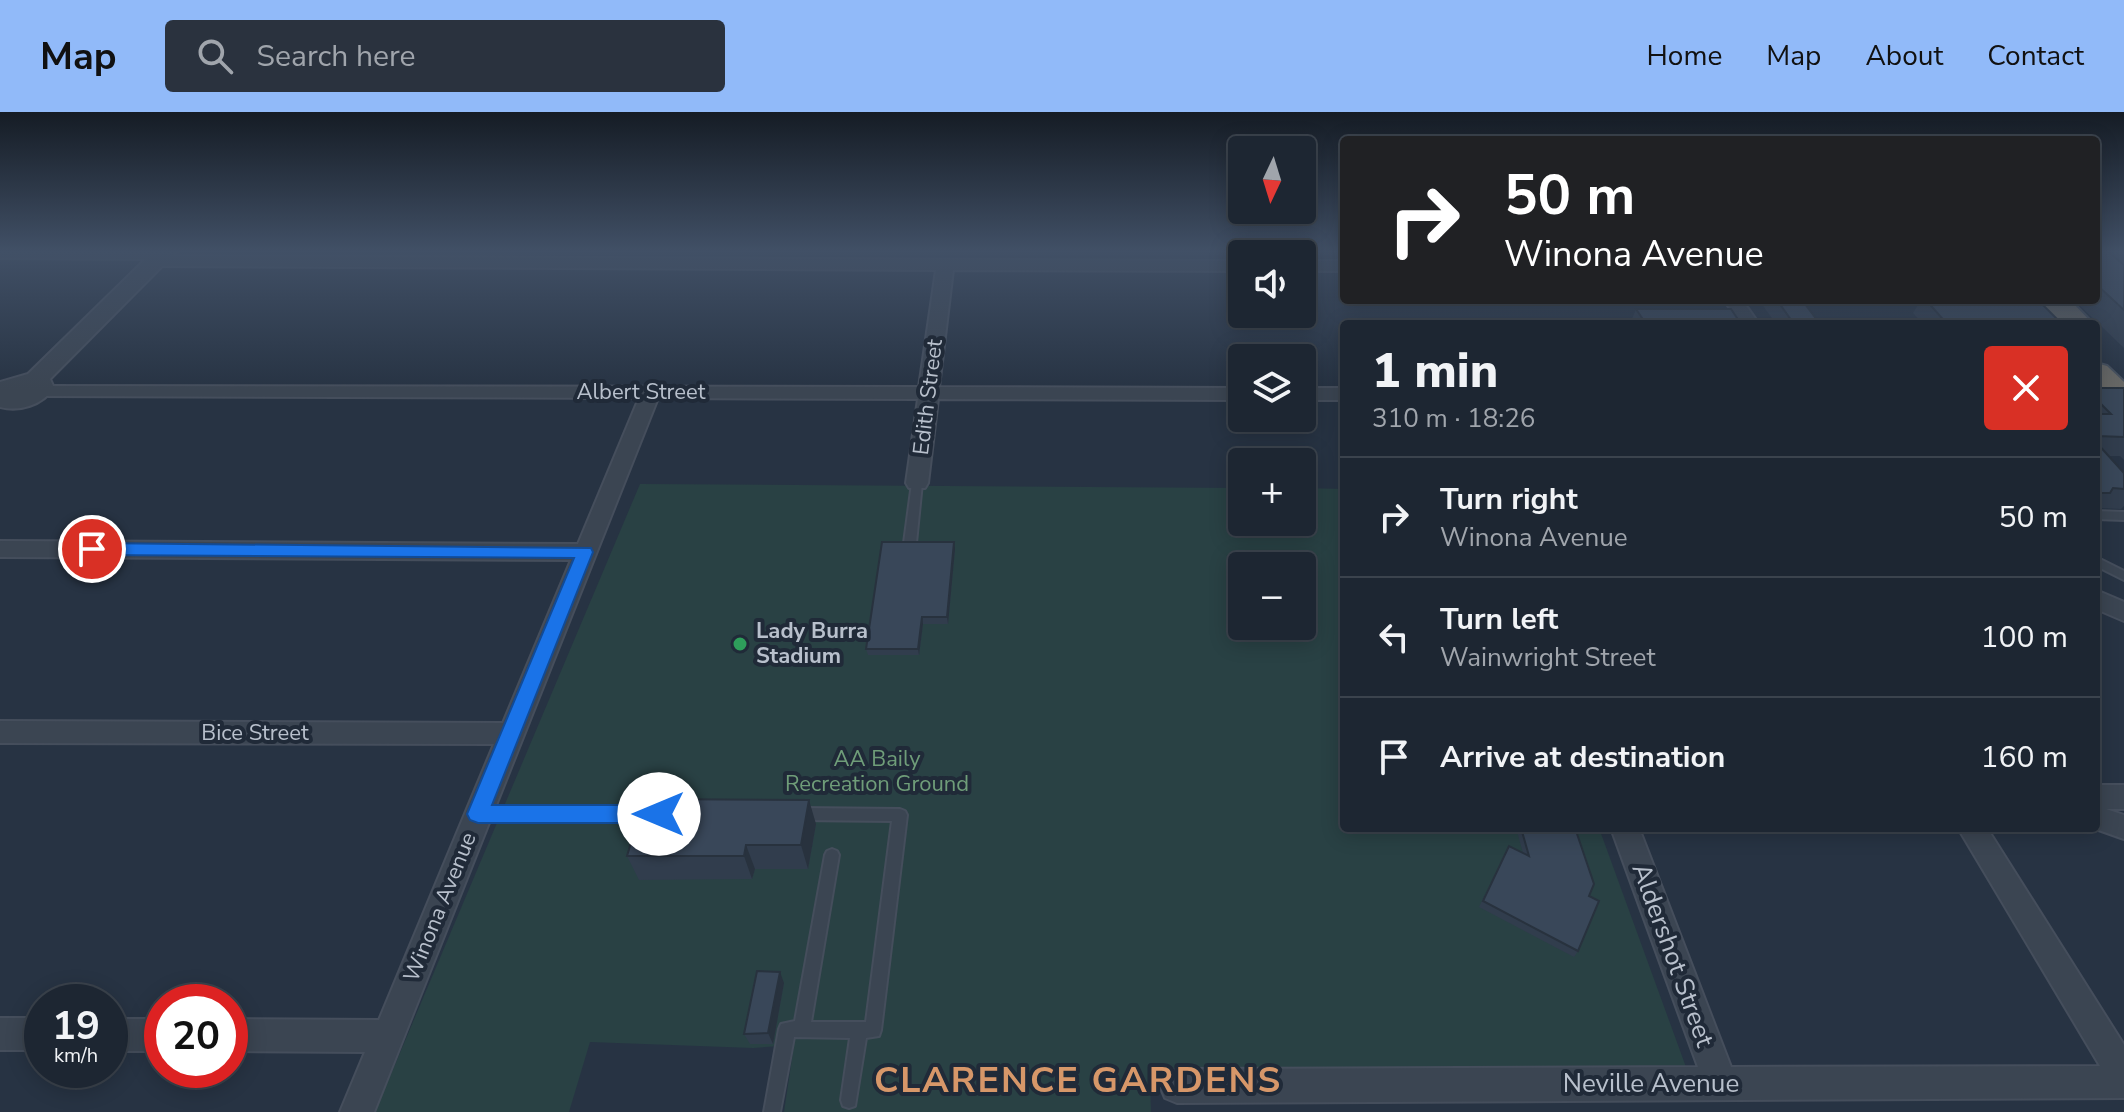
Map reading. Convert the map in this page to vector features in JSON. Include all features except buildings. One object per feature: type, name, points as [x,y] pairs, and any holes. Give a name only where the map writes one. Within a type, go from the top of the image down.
[{"type":"highway","points":[[2027,304],[2043,320]]},
{"type":"highway","points":[[2057,304],[2074,320]]},
{"type":"highway","points":[[2100,351],[2114,386]]},
{"type":"street","points":[[3,399],[16,383],[38,385],[122,297]]},
{"type":"street","name":"Edith Street","points":[[917,483],[941,297]]},
{"type":"street","name":"Albert Street","points":[[38,385],[1228,394]]},
{"type":"street","name":"Winona Avenue","points":[[357,1112],[651,392]]},
{"type":"street","points":[[1316,394],[1340,394]]},
{"type":"street","points":[[0,549],[585,552]]},
{"type":"street","points":[[2100,601],[2124,612]]},
{"type":"street","name":"Bice Street","points":[[0,732],[510,734]]},
{"type":"street","points":[[2100,797],[2124,797]]},
{"type":"street","points":[[2100,818],[2124,827]]},
{"type":"street","name":"Aldershot Street","points":[[1626,832],[1720,1082]]},
{"type":"street","points":[[1974,832],[2124,1075]]},
{"type":"street","points":[[0,1034],[24,1034]]},
{"type":"street","points":[[248,1035],[388,1036]]},
{"type":"street","name":"Neville Avenue","points":[[1177,1086],[2124,1082]]},
{"type":"lane","points":[[910,543],[917,483]]},
{"type":"lane","points":[[2100,515],[2124,516]]},
{"type":"lane","points":[[2100,563],[2124,576]]},
{"type":"lane","points":[[478,814],[665,814]]},
{"type":"lane","points":[[772,1112],[787,1029],[873,1030],[900,815],[775,814]]},
{"type":"lane","points":[[802,1029],[832,855]]},
{"type":"lane","points":[[849,1100],[859,1029]]},
{"type":"green space","name":"AA Baily Recreation Ground","points":[[640,484],[1228,488],[1228,536],[1316,536],[1316,488],[1340,489],[1340,832],[1600,832],[1690,1078],[1150,1080],[1151,1112],[784,1112],[794,1045],[753,1048],[590,1042],[569,1112],[375,1112]]},
{"type":"place","name":"Lady Burra Stadium","points":[[740,644]]},
{"type":"district","name":"CLARENCE GARDENS","points":[[1078,1080]]},
{"type":"route","points":[[92,549],[585,552],[478,814],[659,814]]}]
